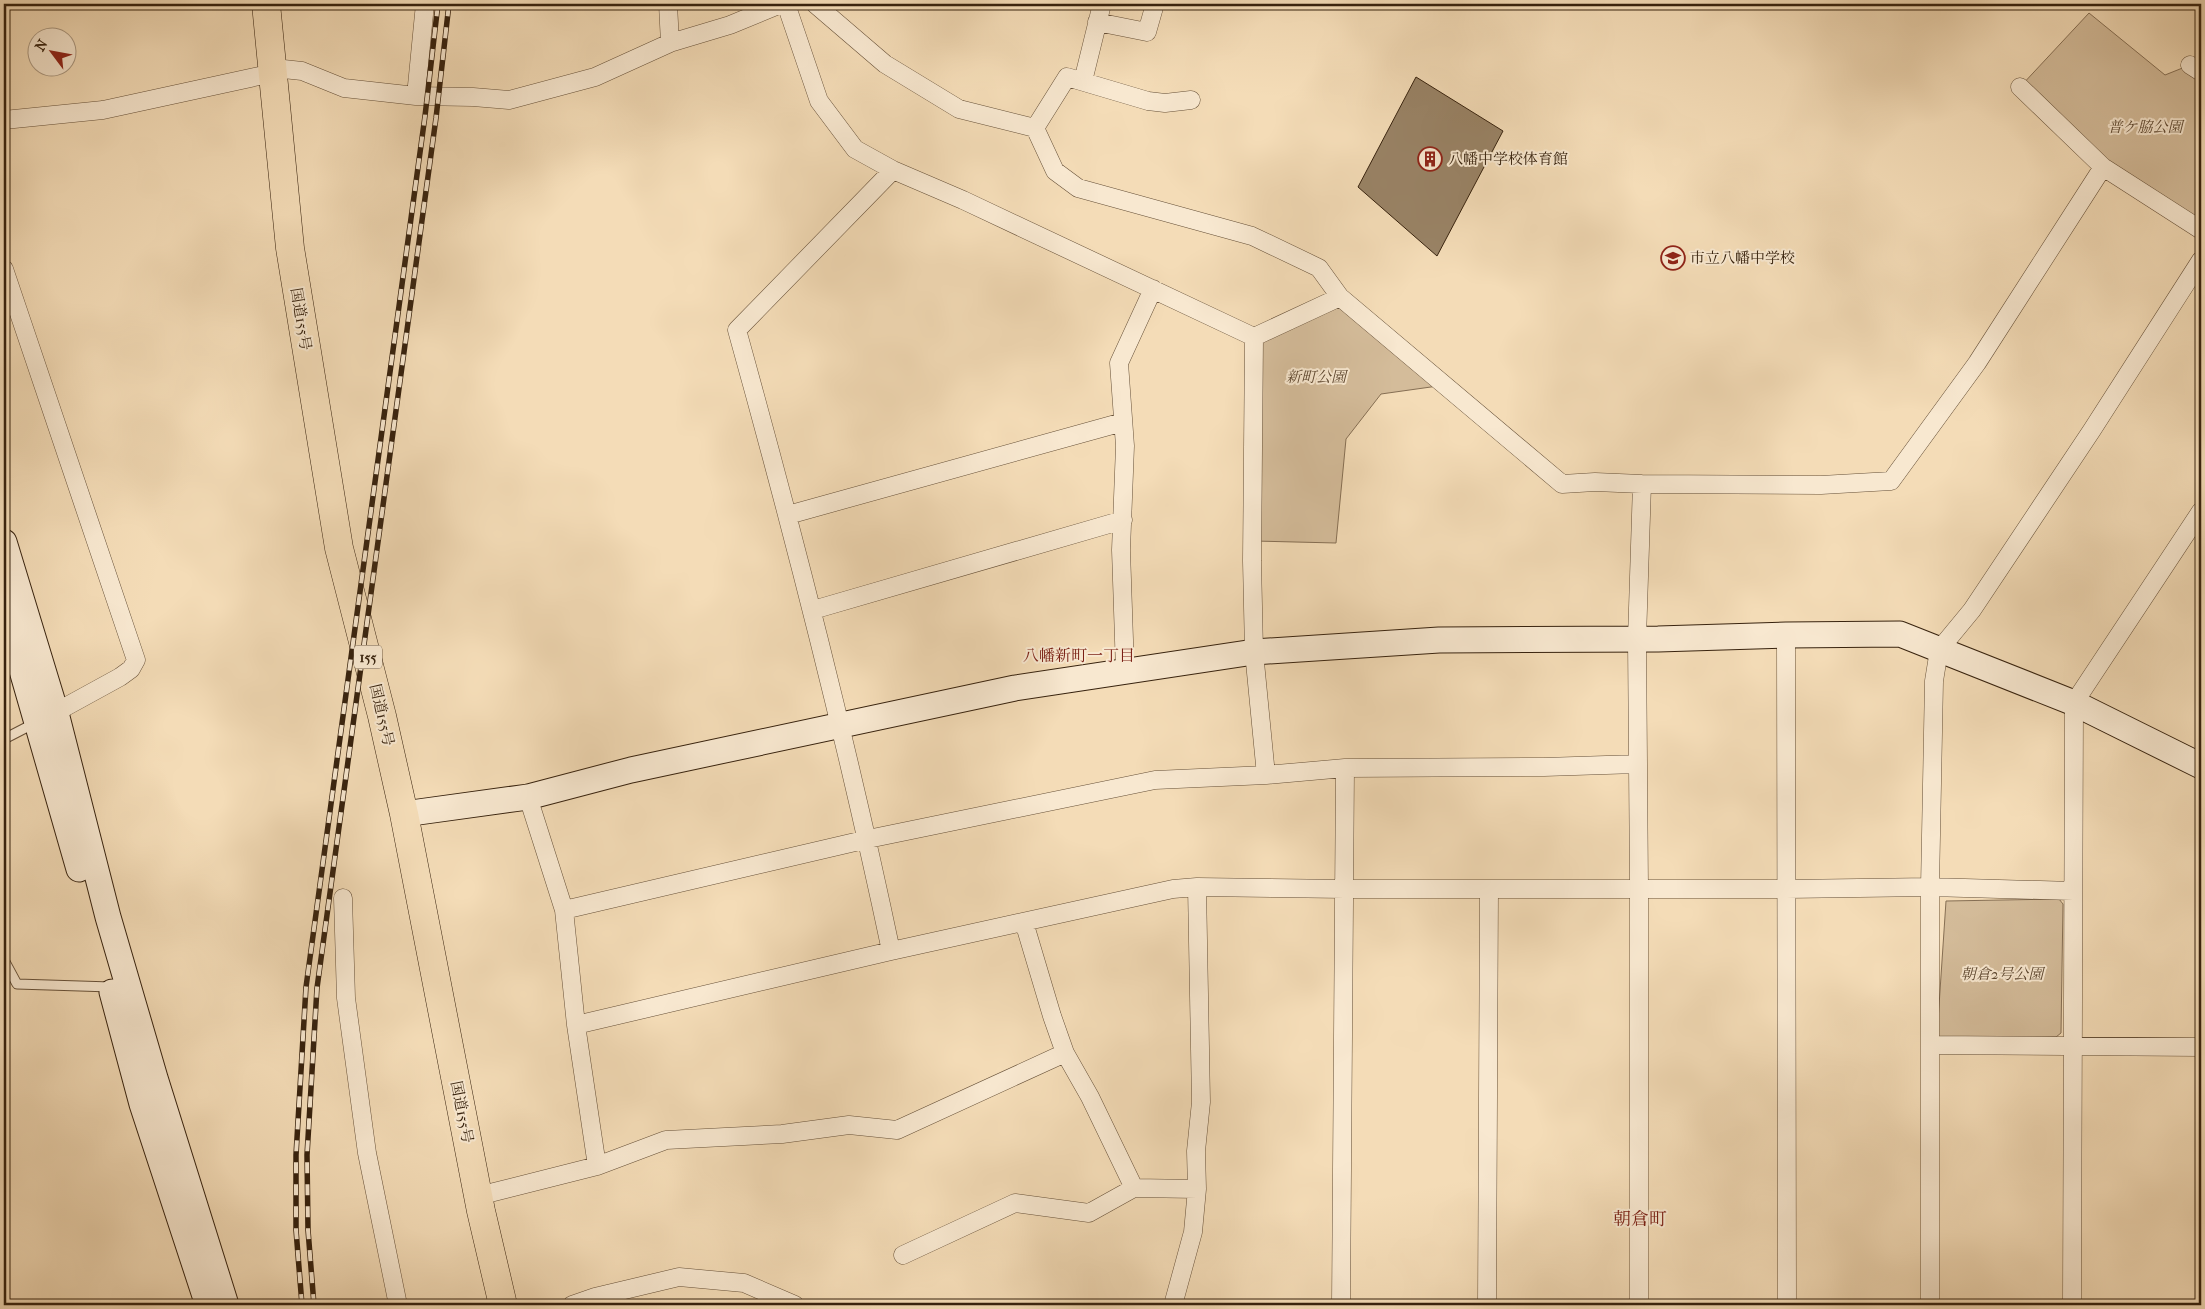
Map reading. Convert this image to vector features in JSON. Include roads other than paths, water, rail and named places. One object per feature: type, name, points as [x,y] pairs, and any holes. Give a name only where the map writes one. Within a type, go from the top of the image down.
[{"type":"highway","name":"国道155号","points":[[266,4],[290,248],[339,548],[380,707],[404,814],[478,1196],[503,1305]]},
{"type":"street","points":[[416,96],[425,4]]},
{"type":"street","points":[[668,4],[670,43]]},
{"type":"street","points":[[4,120],[103,110],[273,73],[274,68],[302,71],[344,88],[416,96],[509,100],[595,77],[670,43],[730,25],[781,4]]},
{"type":"street","points":[[786,4],[819,102],[855,150],[893,170],[962,200],[1254,337]]},
{"type":"street","points":[[815,4],[885,64],[959,109],[1035,128]]},
{"type":"street","points":[[1084,81],[1102,4]]},
{"type":"street","points":[[1097,22],[1147,32],[1155,4]]},
{"type":"street","points":[[1035,128],[1066,77],[1148,102],[1165,103],[1191,100]]},
{"type":"street","points":[[2020,87],[2103,167],[2201,230]]},
{"type":"street","points":[[1035,128],[1055,171],[1078,188],[1252,236],[1319,268],[1340,297],[1562,484],[1595,482],[1821,485],[1891,481],[1977,363],[2103,167]]},
{"type":"street","points":[[891,951],[868,839],[839,726],[813,610],[737,330],[893,170]]},
{"type":"street","points":[[1930,1305],[1930,887],[1934,680],[1939,650],[1972,610],[2092,430],[2201,260]]},
{"type":"street","points":[[4,270],[136,660],[131,669],[120,677],[47,717]]},
{"type":"street","points":[[1125,670],[1121,550],[1125,446],[1119,363],[1153,289]]},
{"type":"street","points":[[1254,337],[1340,297]]},
{"type":"street","points":[[1254,337],[1252,561],[1254,652],[1266,775]]},
{"type":"street","points":[[788,515],[1123,422]]},
{"type":"street","points":[[1639,1305],[1639,889],[1636,639],[1642,484]]},
{"type":"street","points":[[2072,1305],[2074,703],[2201,511]]},
{"type":"street","points":[[813,610],[1123,520]]},
{"type":"street","points":[[4,542],[47,717],[108,917],[142,1104],[208,1305]]},
{"type":"street","points":[[4,608],[47,717]]},
{"type":"street","points":[[404,814],[528,797],[632,770],[1015,688],[1254,652],[1439,640],[1636,639],[1900,634],[2074,703],[2201,766]]},
{"type":"street","points":[[1786,635],[1787,1305]]},
{"type":"street","points":[[564,910],[868,839],[1155,780],[1266,775],[1345,768],[1544,767],[1637,764]]},
{"type":"street","points":[[1341,1305],[1345,768]]},
{"type":"street","points":[[528,797],[564,910],[576,1024],[597,1166]]},
{"type":"street","points":[[576,1024],[891,951],[1173,889],[1198,887],[1345,889],[1787,889],[1930,887],[2073,891]]},
{"type":"street","points":[[1173,1305],[1193,1232],[1197,1189],[1196,1151],[1201,1102],[1198,887]]},
{"type":"street","points":[[1487,1305],[1489,889]]},
{"type":"street","points":[[344,898],[347,1007],[367,1153],[398,1305]]},
{"type":"street","points":[[1024,922],[1065,1053],[1090,1097],[1134,1188]]},
{"type":"street","points":[[120,988],[154,1078],[226,1305]]},
{"type":"street","points":[[1930,1045],[2201,1047]]},
{"type":"street","points":[[478,1196],[597,1166],[666,1140],[782,1134],[849,1125],[897,1130],[1065,1053]]},
{"type":"street","points":[[902,1255],[1015,1203],[1089,1213],[1134,1188],[1197,1189]]},
{"type":"street","points":[[572,1305],[595,1297],[679,1277],[744,1283],[794,1305]]},
{"type":"lane","points":[[4,739],[47,717]]},
{"type":"lane","points":[[4,960],[17,984],[120,988]]},
{"type":"railway","points":[[302,1305],[296,1230],[296,1155],[306,987],[425,116],[438,4]]},
{"type":"railway","points":[[314,1305],[308,1230],[307,1155],[317,988],[436,118],[449,4]]},
{"type":"place","name":"八幡中学校体育館","points":[[1430,159]]},
{"type":"place","name":"市立八幡中学校","points":[[1673,258]]},
{"type":"district","name":"八幡新町一丁目","points":[[1079,655]]},
{"type":"district","name":"朝倉町","points":[[1640,1219]]},
{"type":"park label","name":"普ケ脇公園","points":[[2145,127]]},
{"type":"park label","name":"新町公園","points":[[1316,377]]},
{"type":"park label","name":"朝倉2号公園","points":[[2002,974]]}]
